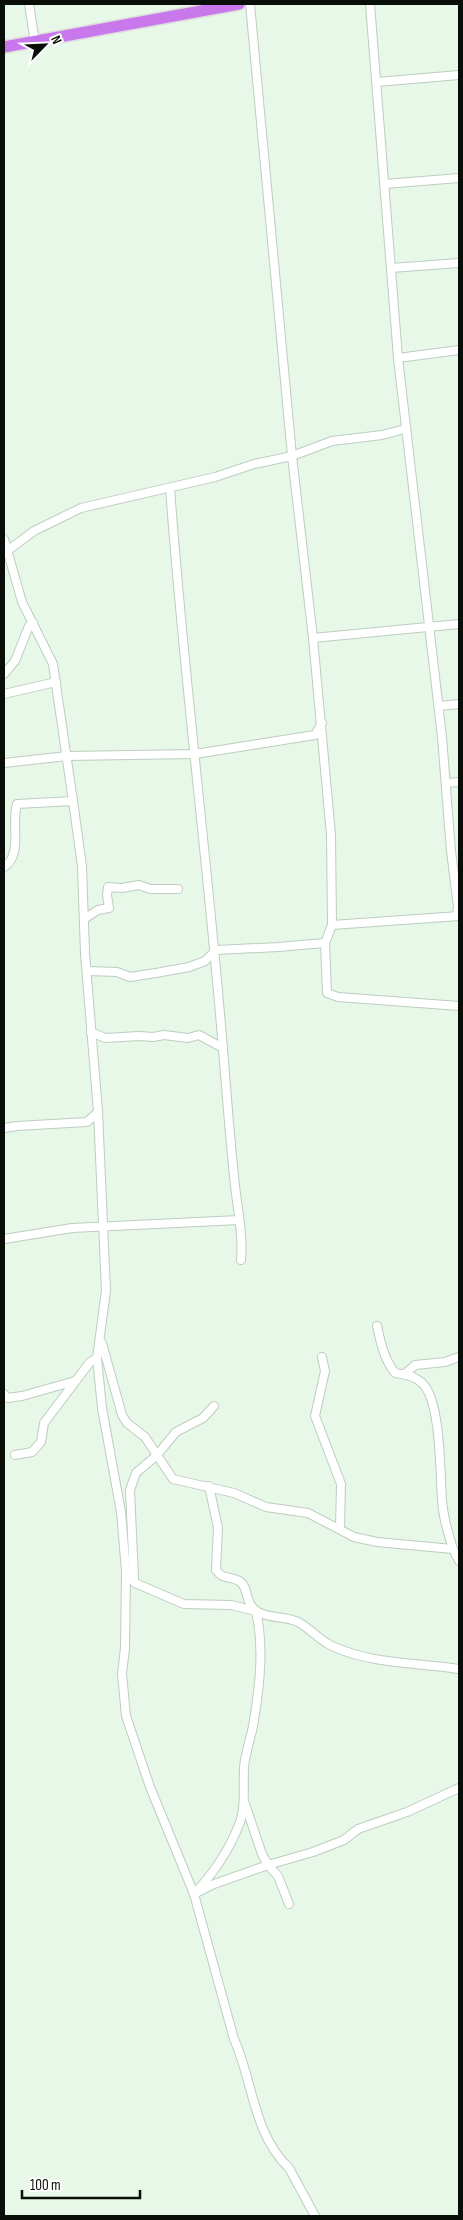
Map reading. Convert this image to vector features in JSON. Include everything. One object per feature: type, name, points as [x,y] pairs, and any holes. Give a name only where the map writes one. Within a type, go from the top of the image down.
[{"type":"highway","points":[[4,47],[239,4]]},
{"type":"street","points":[[28,4],[35,42]]},
{"type":"street","points":[[250,4],[292,456],[322,723],[331,835],[332,925],[325,943],[327,994],[338,997],[459,1006]]},
{"type":"street","points":[[332,925],[458,916],[439,706],[398,358],[370,4]]},
{"type":"street","points":[[377,82],[459,75]]},
{"type":"street","points":[[385,184],[459,178]]},
{"type":"street","points":[[392,268],[459,263]]},
{"type":"street","points":[[398,358],[459,350]]},
{"type":"street","points":[[7,551],[34,532],[81,508],[215,477],[254,464],[292,456],[332,442],[382,435],[405,428]]},
{"type":"street","points":[[170,488],[180,621],[202,837],[216,950],[223,1048],[242,1236],[241,1260]]},
{"type":"street","points":[[4,539],[22,602],[53,664],[82,866],[98,1112],[106,1291],[98,1358],[102,1408],[121,1512],[126,1571],[125,1648],[122,1674],[126,1716],[150,1788],[194,1894],[234,2039],[242,2055],[254,2106],[268,2139],[289,2168],[315,2216]]},
{"type":"street","points":[[4,674],[15,661],[29,626],[33,623]]},
{"type":"street","points":[[313,638],[459,624]]},
{"type":"street","points":[[4,694],[56,682]]},
{"type":"street","points":[[439,706],[459,704]]},
{"type":"street","points":[[4,763],[67,756],[195,754],[315,735],[322,723]]},
{"type":"street","points":[[446,783],[459,782]]},
{"type":"street","points":[[4,867],[14,854],[14,813],[17,804],[73,800]]},
{"type":"street","points":[[84,919],[98,910],[109,908],[108,887],[122,888],[139,885],[150,889],[178,889]]},
{"type":"street","points":[[88,971],[117,972],[130,976],[156,973],[189,967],[205,961],[216,950],[325,943]]},
{"type":"street","points":[[92,1032],[106,1038],[164,1035],[188,1038],[199,1035],[223,1048]]},
{"type":"street","points":[[4,1128],[87,1122],[98,1112]]},
{"type":"street","points":[[4,1239],[72,1228],[239,1220]]},
{"type":"street","points":[[377,1326],[384,1354],[395,1373],[405,1374],[423,1384],[430,1396],[436,1417],[442,1500],[452,1549],[459,1561]]},
{"type":"street","points":[[100,1339],[122,1415],[127,1423],[145,1437],[173,1478],[209,1486],[266,1507],[308,1513],[354,1538],[452,1549]]},
{"type":"street","points":[[405,1374],[415,1365],[445,1362],[459,1357]]},
{"type":"street","points":[[15,1455],[32,1452],[41,1442],[44,1423],[90,1362],[98,1358]]},
{"type":"street","points":[[322,1358],[325,1371],[316,1416],[341,1484],[340,1529]]},
{"type":"street","points":[[4,1394],[8,1398],[22,1396],[75,1381]]},
{"type":"street","points":[[134,1583],[130,1490],[136,1473],[157,1455],[176,1432],[203,1418],[214,1406]]},
{"type":"street","points":[[209,1486],[218,1528],[216,1570],[227,1579],[239,1581],[245,1588],[247,1602],[256,1610],[267,1616],[296,1621],[309,1629],[319,1639],[356,1655],[400,1664],[459,1669]]},
{"type":"street","points":[[126,1571],[134,1583],[184,1604],[231,1605],[256,1610]]},
{"type":"street","points":[[194,1894],[208,1880],[225,1854],[240,1823],[244,1802],[244,1768],[254,1720],[261,1660],[256,1610]]},
{"type":"street","points":[[194,1894],[214,1884],[344,1840],[358,1830],[407,1812],[459,1788]]},
{"type":"street","points":[[244,1802],[268,1865],[278,1876],[289,1904]]}]
